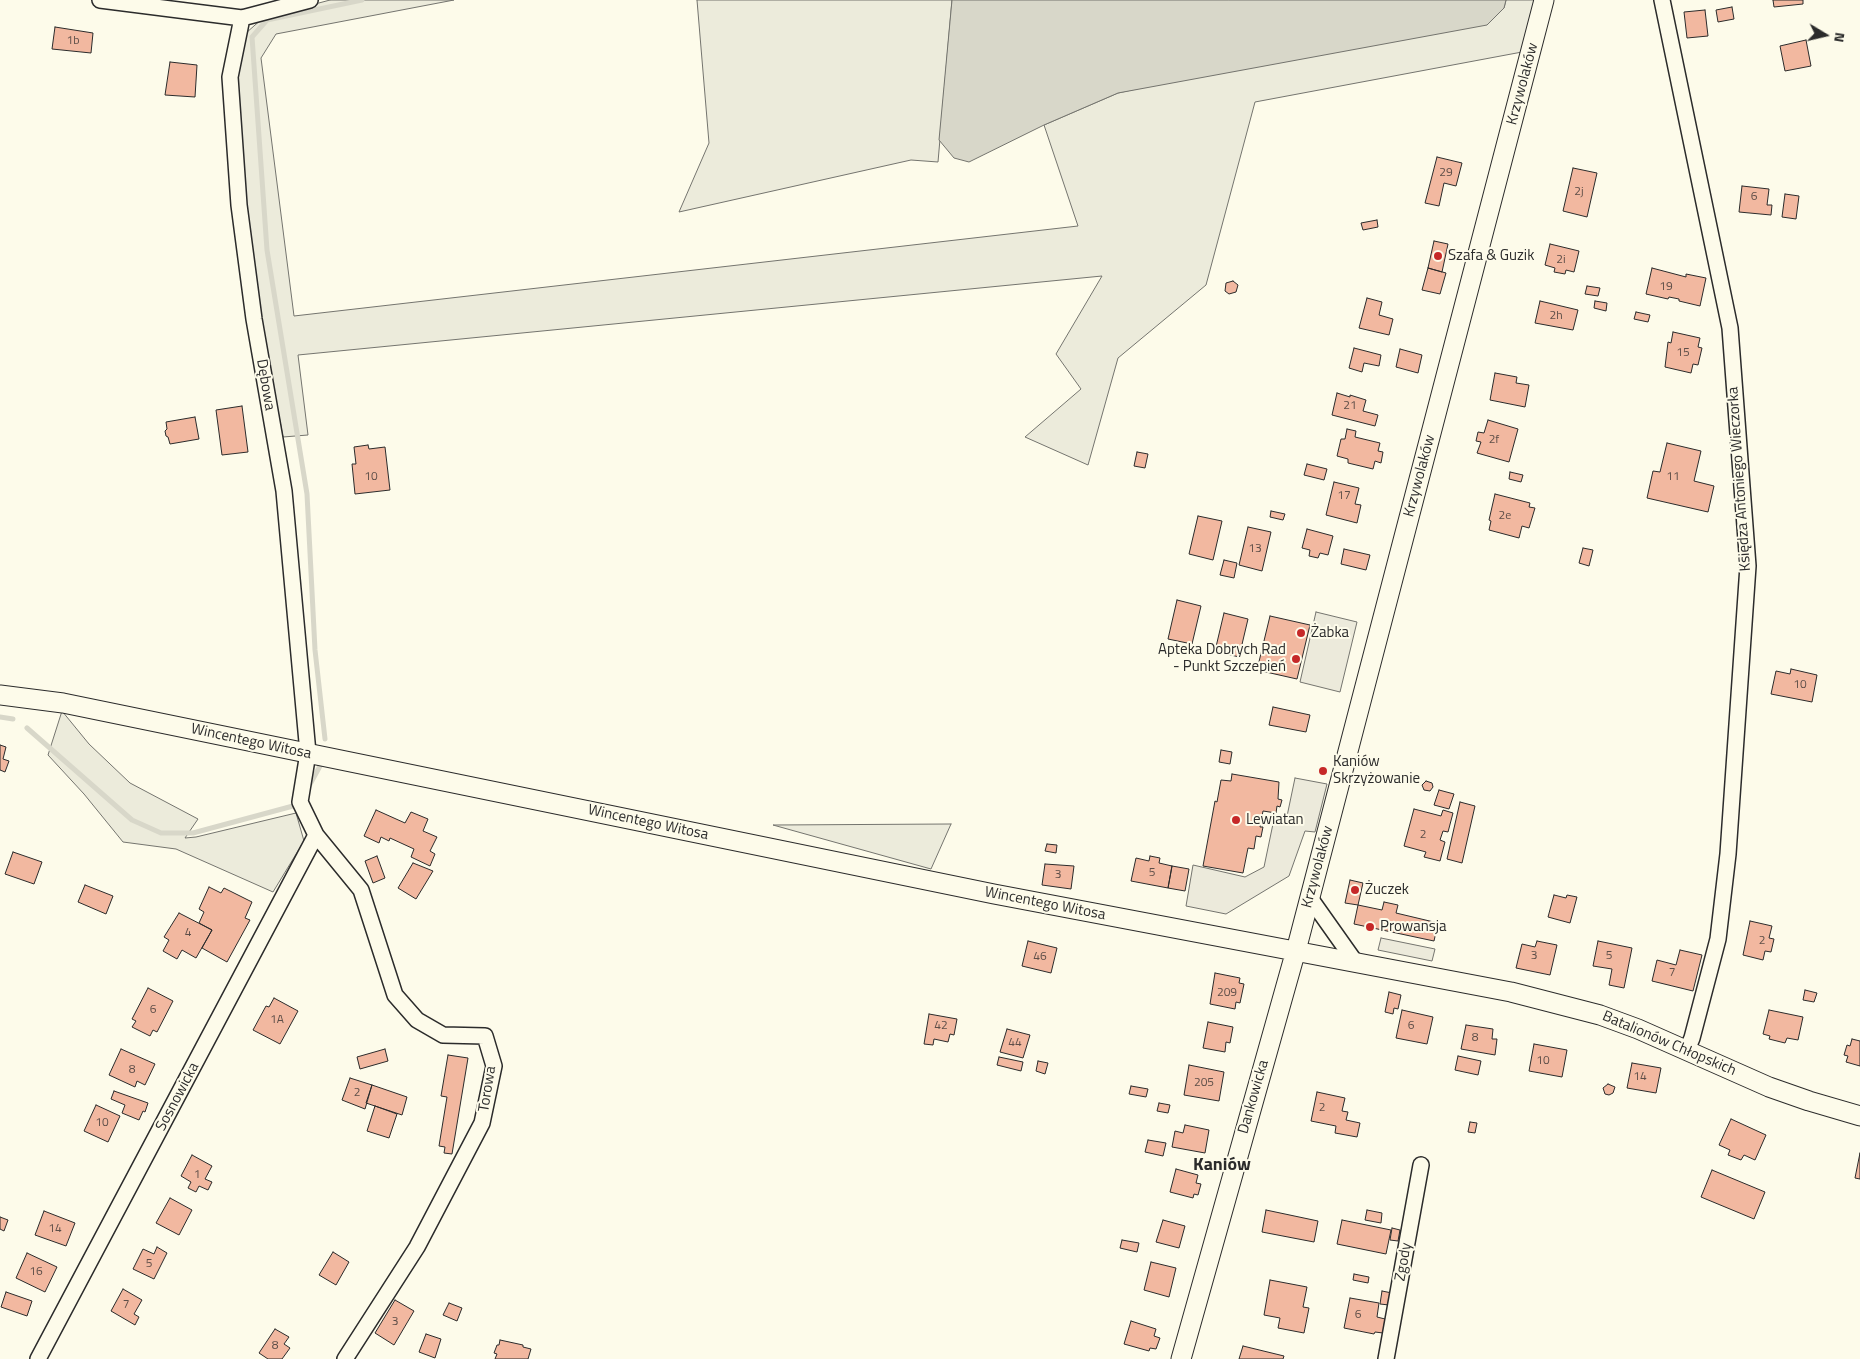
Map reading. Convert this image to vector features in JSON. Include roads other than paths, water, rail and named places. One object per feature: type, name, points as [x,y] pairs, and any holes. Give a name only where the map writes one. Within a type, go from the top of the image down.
[{"type":"street","points":[[100,0],[242,18],[310,0]]},
{"type":"street","name":"Krzywolaków","points":[[1296,951],[1544,0]]},
{"type":"street","name":"Księdza Antoniego Wieczorka","points":[[1662,0],[1730,328],[1748,566],[1728,854],[1718,939],[1688,1050]]},
{"type":"street","name":"Dębowa","points":[[242,18],[230,76],[239,205],[254,319],[284,491],[308,753]]},
{"type":"street","name":"Wincentego Witosa","points":[[0,695],[63,703],[994,894],[1296,951]]},
{"type":"street","name":"Torowa","points":[[308,753],[300,802],[316,835],[361,890],[396,995],[417,1020],[443,1035],[485,1036],[494,1066],[482,1123],[417,1247],[345,1359]]},
{"type":"street","name":"Sosnowicka","points":[[38,1359],[316,835]]},
{"type":"street","points":[[1310,898],[1356,963]]},
{"type":"street","name":"Batalionów Chłopskich","points":[[1296,951],[1511,992],[1600,1015],[1638,1029],[1809,1102],[1860,1116]]},
{"type":"street","name":"Dankowicka","points":[[1181,1359],[1296,951]]},
{"type":"street","name":"Zgody","points":[[1386,1359],[1422,1165]]},
{"type":"waterway","points":[[325,739],[315,650],[307,494],[267,250],[252,37],[267,20],[362,0]]},
{"type":"waterway","points":[[0,717],[13,719]]},
{"type":"waterway","points":[[27,728],[132,820],[161,833],[193,833],[293,806]]},
{"type":"waterway","points":[[308,788],[320,766]]},
{"type":"place","name":"Szafa & Guzik","points":[[1438,256]]},
{"type":"place","name":"Żabka","points":[[1301,633]]},
{"type":"place","name":"Apteka Dobrych Rad - Punkt Szczepień","points":[[1296,659]]},
{"type":"place","name":"Kaniów Skrzyżowanie","points":[[1323,771]]},
{"type":"place","name":"Lewiatan","points":[[1236,820]]},
{"type":"place","name":"Żuczek","points":[[1355,890]]},
{"type":"place","name":"Prowansja","points":[[1370,927]]},
{"type":"district","name":"Kaniów","points":[[1222,1166]]}]
